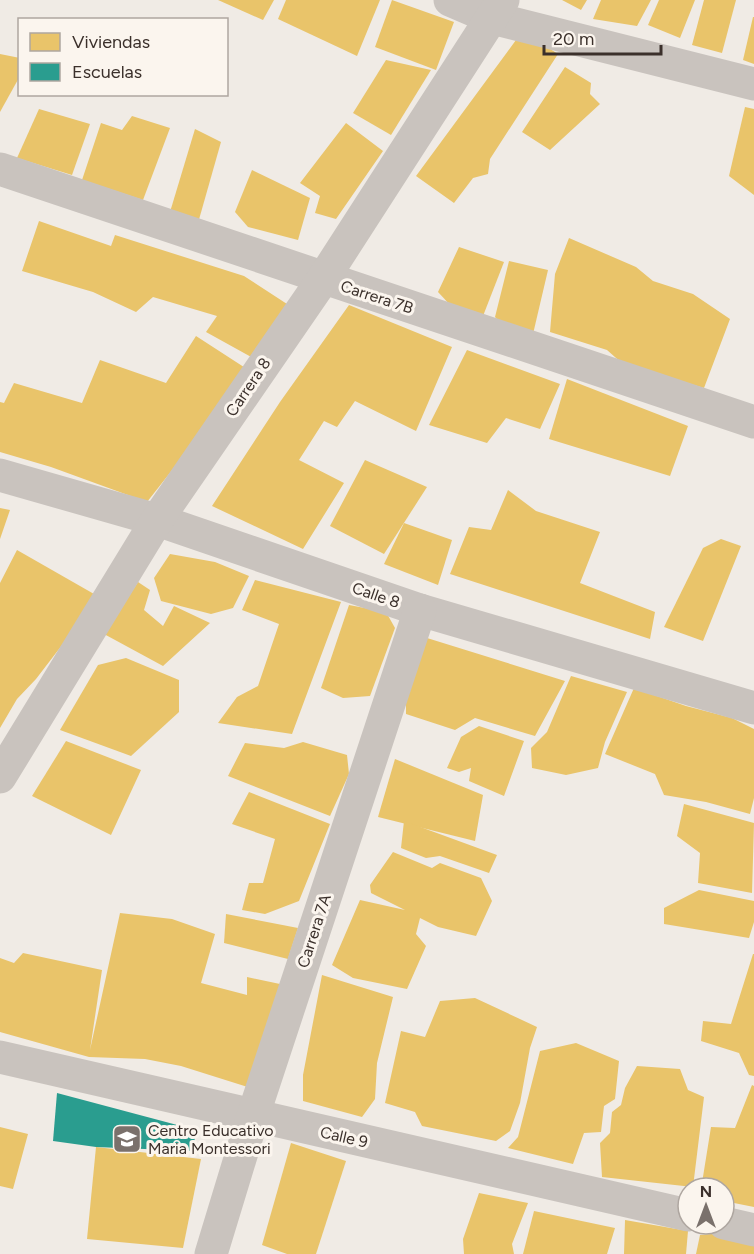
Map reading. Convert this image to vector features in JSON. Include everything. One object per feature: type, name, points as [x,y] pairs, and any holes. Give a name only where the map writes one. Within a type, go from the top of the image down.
[{"type":"street","points":[[450,0],[498,9],[754,84]]},
{"type":"street","name":"Carrera 8","points":[[0,777],[157,520],[323,279],[498,9]]},
{"type":"street","name":"Carrera 7B","points":[[0,169],[754,422]]},
{"type":"street","name":"Calle 8","points":[[0,475],[157,520],[420,610],[754,708]]},
{"type":"street","name":"Carrera 7A","points":[[211,1254],[253,1116],[420,610]]},
{"type":"street","name":"Calle 9","points":[[0,1057],[676,1212]]},
{"type":"street","points":[[736,1226],[754,1230]]},
{"type":"building: Viviendas","points":[[218,0],[274,0],[263,20]]},
{"type":"building: Viviendas","points":[[286,0],[380,0],[357,56],[278,19]]},
{"type":"building: Viviendas","points":[[392,0],[454,22],[436,70],[375,47]]},
{"type":"building: Viviendas","points":[[562,0],[587,0],[581,10]]},
{"type":"building: Viviendas","points":[[601,0],[651,0],[637,26],[593,19]]},
{"type":"building: Viviendas","points":[[659,0],[695,0],[680,38],[648,25]]},
{"type":"building: Viviendas","points":[[704,0],[736,0],[722,53],[692,45]]},
{"type":"building: Viviendas","points":[[754,17],[754,64],[743,60]]},
{"type":"building: Viviendas","points":[[516,40],[538,41],[558,54],[490,159],[488,174],[473,178],[454,203],[416,176]]},
{"type":"building: Viviendas","points":[[0,54],[18,58],[18,80],[0,112]]},
{"type":"building: Viviendas","points":[[386,60],[431,70],[391,135],[353,113]]},
{"type":"building: Viviendas","points":[[565,67],[591,83],[590,94],[600,104],[550,150],[522,132]]},
{"type":"building: Viviendas","points":[[745,107],[754,109],[754,195],[729,176]]},
{"type":"building: Viviendas","points":[[39,109],[90,124],[72,175],[17,158]]},
{"type":"building: Viviendas","points":[[132,116],[170,128],[143,200],[82,180],[101,123],[122,130]]},
{"type":"building: Viviendas","points":[[346,123],[383,151],[336,219],[315,213],[320,196],[300,183]]},
{"type":"building: Viviendas","points":[[195,129],[221,142],[198,223],[170,212]]},
{"type":"building: Viviendas","points":[[252,170],[310,198],[298,240],[248,227],[235,212]]},
{"type":"building: Viviendas","points":[[39,221],[111,246],[115,235],[244,276],[287,304],[253,358],[206,332],[217,316],[153,297],[136,312],[93,292],[22,271]]},
{"type":"building: Viviendas","points":[[569,238],[636,267],[653,281],[693,294],[730,319],[704,388],[624,365],[607,350],[550,332],[555,274]]},
{"type":"building: Viviendas","points":[[459,247],[504,262],[483,316],[452,307],[438,292]]},
{"type":"building: Viviendas","points":[[509,261],[548,270],[533,334],[504,327],[495,317]]},
{"type":"building: Viviendas","points":[[349,305],[452,347],[416,431],[355,401],[337,427],[324,421],[299,460],[344,483],[303,549],[212,506],[280,402]]},
{"type":"building: Viviendas","points":[[196,336],[250,371],[147,502],[51,467],[0,452],[0,402],[4,403],[14,383],[82,403],[100,360],[166,383]]},
{"type":"building: Viviendas","points":[[467,350],[560,384],[540,429],[506,418],[487,443],[429,425]]},
{"type":"building: Viviendas","points":[[567,379],[688,426],[670,476],[549,439]]},
{"type":"building: Viviendas","points":[[365,460],[427,487],[384,554],[330,526]]},
{"type":"building: Viviendas","points":[[508,490],[536,511],[600,532],[580,583],[655,612],[650,639],[450,574],[469,527],[491,530]]},
{"type":"building: Viviendas","points":[[0,508],[10,510],[0,539]]},
{"type":"building: Viviendas","points":[[404,523],[452,540],[438,585],[384,564]]},
{"type":"building: Viviendas","points":[[721,539],[741,546],[703,641],[664,627],[703,548]]},
{"type":"building: Viviendas","points":[[17,550],[94,594],[69,636],[36,679],[17,699],[0,728],[0,583]]},
{"type":"building: Viviendas","points":[[170,554],[215,562],[249,576],[233,608],[211,614],[161,601],[154,578]]},
{"type":"building: Viviendas","points":[[255,580],[341,602],[292,734],[218,723],[237,697],[258,686],[279,624],[242,610]]},
{"type":"building: Viviendas","points":[[138,582],[150,590],[144,610],[163,626],[174,606],[210,623],[163,666],[104,634]]},
{"type":"building: Viviendas","points":[[349,605],[386,612],[395,628],[370,696],[343,698],[321,688]]},
{"type":"building: Viviendas","points":[[427,638],[565,681],[535,736],[475,718],[455,730],[406,714],[406,702]]},
{"type":"building: Viviendas","points":[[126,658],[179,680],[179,712],[131,756],[60,730],[98,665]]},
{"type":"building: Viviendas","points":[[571,676],[627,692],[605,742],[598,768],[566,775],[532,768],[531,748],[547,732]]},
{"type":"building: Viviendas","points":[[634,688],[686,706],[732,718],[754,729],[754,798],[750,814],[706,802],[664,795],[655,774],[605,754]]},
{"type":"building: Viviendas","points":[[479,726],[524,741],[504,796],[469,781],[471,768],[459,772],[447,768],[461,737]]},
{"type":"building: Viviendas","points":[[66,741],[141,770],[111,835],[32,796]]},
{"type":"building: Viviendas","points":[[303,742],[347,755],[349,774],[330,816],[228,776],[245,743],[284,748]]},
{"type":"building: Viviendas","points":[[395,759],[483,795],[475,841],[378,817]]},
{"type":"building: Viviendas","points":[[249,792],[330,824],[299,901],[265,914],[242,910],[249,883],[263,883],[275,839],[232,824]]},
{"type":"building: Viviendas","points":[[684,804],[754,823],[752,893],[698,883],[700,853],[677,836]]},
{"type":"building: Viviendas","points":[[404,821],[497,855],[489,873],[440,856],[426,858],[401,848]]},
{"type":"building: Viviendas","points":[[393,852],[432,868],[440,863],[481,878],[492,901],[476,936],[438,927],[420,918],[416,934],[426,946],[407,989],[353,978],[332,965],[360,900],[405,910],[371,893],[370,885]]},
{"type":"building: Viviendas","points":[[699,890],[754,901],[754,922],[749,938],[664,924],[664,908]]},
{"type":"building: Viviendas","points":[[120,913],[172,919],[215,934],[201,983],[247,995],[247,977],[280,984],[254,1089],[181,1066],[145,1059],[89,1057],[0,1032],[0,958],[14,963],[23,953],[102,970],[90,1050]]},
{"type":"building: Viviendas","points":[[226,914],[298,928],[288,959],[224,943]]},
{"type":"building: Viviendas","points":[[753,954],[754,1076],[749,1075],[739,1053],[701,1041],[703,1021],[731,1024]]},
{"type":"building: Viviendas","points":[[322,975],[393,997],[377,1063],[375,1099],[362,1117],[303,1101],[303,1075]]},
{"type":"building: Viviendas","points":[[475,998],[537,1027],[530,1048],[520,1103],[510,1131],[496,1141],[422,1126],[415,1112],[385,1103],[401,1031],[425,1037],[440,1001]]},
{"type":"building: Viviendas","points":[[576,1043],[619,1061],[615,1099],[604,1106],[601,1132],[584,1133],[573,1164],[508,1148],[518,1137],[540,1051]]},
{"type":"building: Viviendas","points":[[637,1066],[680,1069],[688,1090],[704,1097],[694,1176],[676,1176],[676,1185],[602,1177],[600,1143],[610,1133],[612,1112],[621,1105],[625,1088]]},
{"type":"building: Viviendas","points":[[752,1085],[754,1086],[754,1207],[736,1203],[736,1176],[703,1176],[711,1127],[735,1128]]},
{"type":"building: Viviendas","points":[[0,1127],[28,1134],[13,1189],[0,1186]]},
{"type":"building: Viviendas","points":[[291,1143],[346,1161],[316,1254],[287,1254],[262,1245]]},
{"type":"building: Viviendas","points":[[96,1147],[201,1159],[183,1248],[87,1239]]},
{"type":"building: Viviendas","points":[[479,1193],[528,1203],[512,1244],[514,1254],[464,1254],[463,1239]]},
{"type":"building: Viviendas","points":[[534,1211],[615,1228],[607,1254],[523,1254]]},
{"type":"building: Viviendas","points":[[625,1220],[676,1229],[676,1236],[688,1236],[686,1254],[624,1254]]},
{"type":"building: Viviendas","points":[[700,1236],[730,1236],[754,1245],[754,1254],[696,1254]]},
{"type":"building: Escuelas","points":[[57,1093],[196,1130],[193,1151],[96,1147],[53,1141]]},
{"type":"place","name":"Centro Educativo Maria Montessori","points":[[127,1139]]}]
